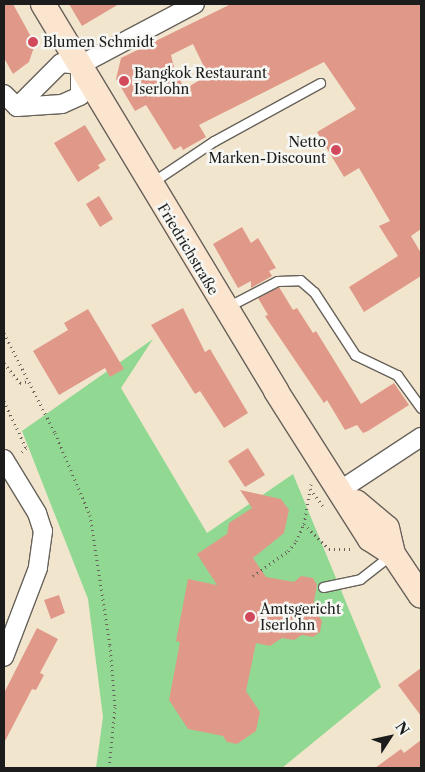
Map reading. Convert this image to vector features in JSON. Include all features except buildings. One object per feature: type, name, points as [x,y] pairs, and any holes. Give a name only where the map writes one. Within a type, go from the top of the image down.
[{"type":"main road","name":"Friedrichstraße","points":[[43,4],[224,308],[342,489],[387,528],[392,554],[421,596]]},
{"type":"street","points":[[18,107],[61,63],[80,65],[195,4]]},
{"type":"street","points":[[4,94],[18,107],[62,104],[80,96],[80,65]]},
{"type":"street","points":[[342,489],[421,436]]},
{"type":"street","points":[[4,657],[34,576],[43,542],[37,513],[5,463]]},
{"type":"lane","points":[[149,184],[214,141],[320,83]]},
{"type":"lane","points":[[224,308],[276,281],[300,280],[314,292],[355,355],[397,375],[421,408]]},
{"type":"lane","points":[[323,587],[360,579],[392,554]]},
{"type":"path","points":[[4,333],[62,449],[90,516],[110,645],[115,707],[109,768]]},
{"type":"path","points":[[4,363],[20,383],[28,381]]},
{"type":"path","points":[[4,401],[26,448],[5,463]]},
{"type":"path","points":[[253,576],[288,551],[304,524],[310,489]]},
{"type":"path","points":[[304,524],[329,549],[354,549]]},
{"type":"green space","points":[[153,339],[121,388],[207,533],[293,474],[381,687],[282,768],[96,768],[103,717],[88,599],[22,431]]},
{"type":"place","name":"Blumen Schmidt","points":[[33,42]]},
{"type":"place","name":"Bangkok Restaurant Iserlohn","points":[[124,81]]},
{"type":"place","name":"Netto Marken-Discount","points":[[336,150]]},
{"type":"place","name":"Amtsgericht Iserlohn","points":[[250,617]]}]
